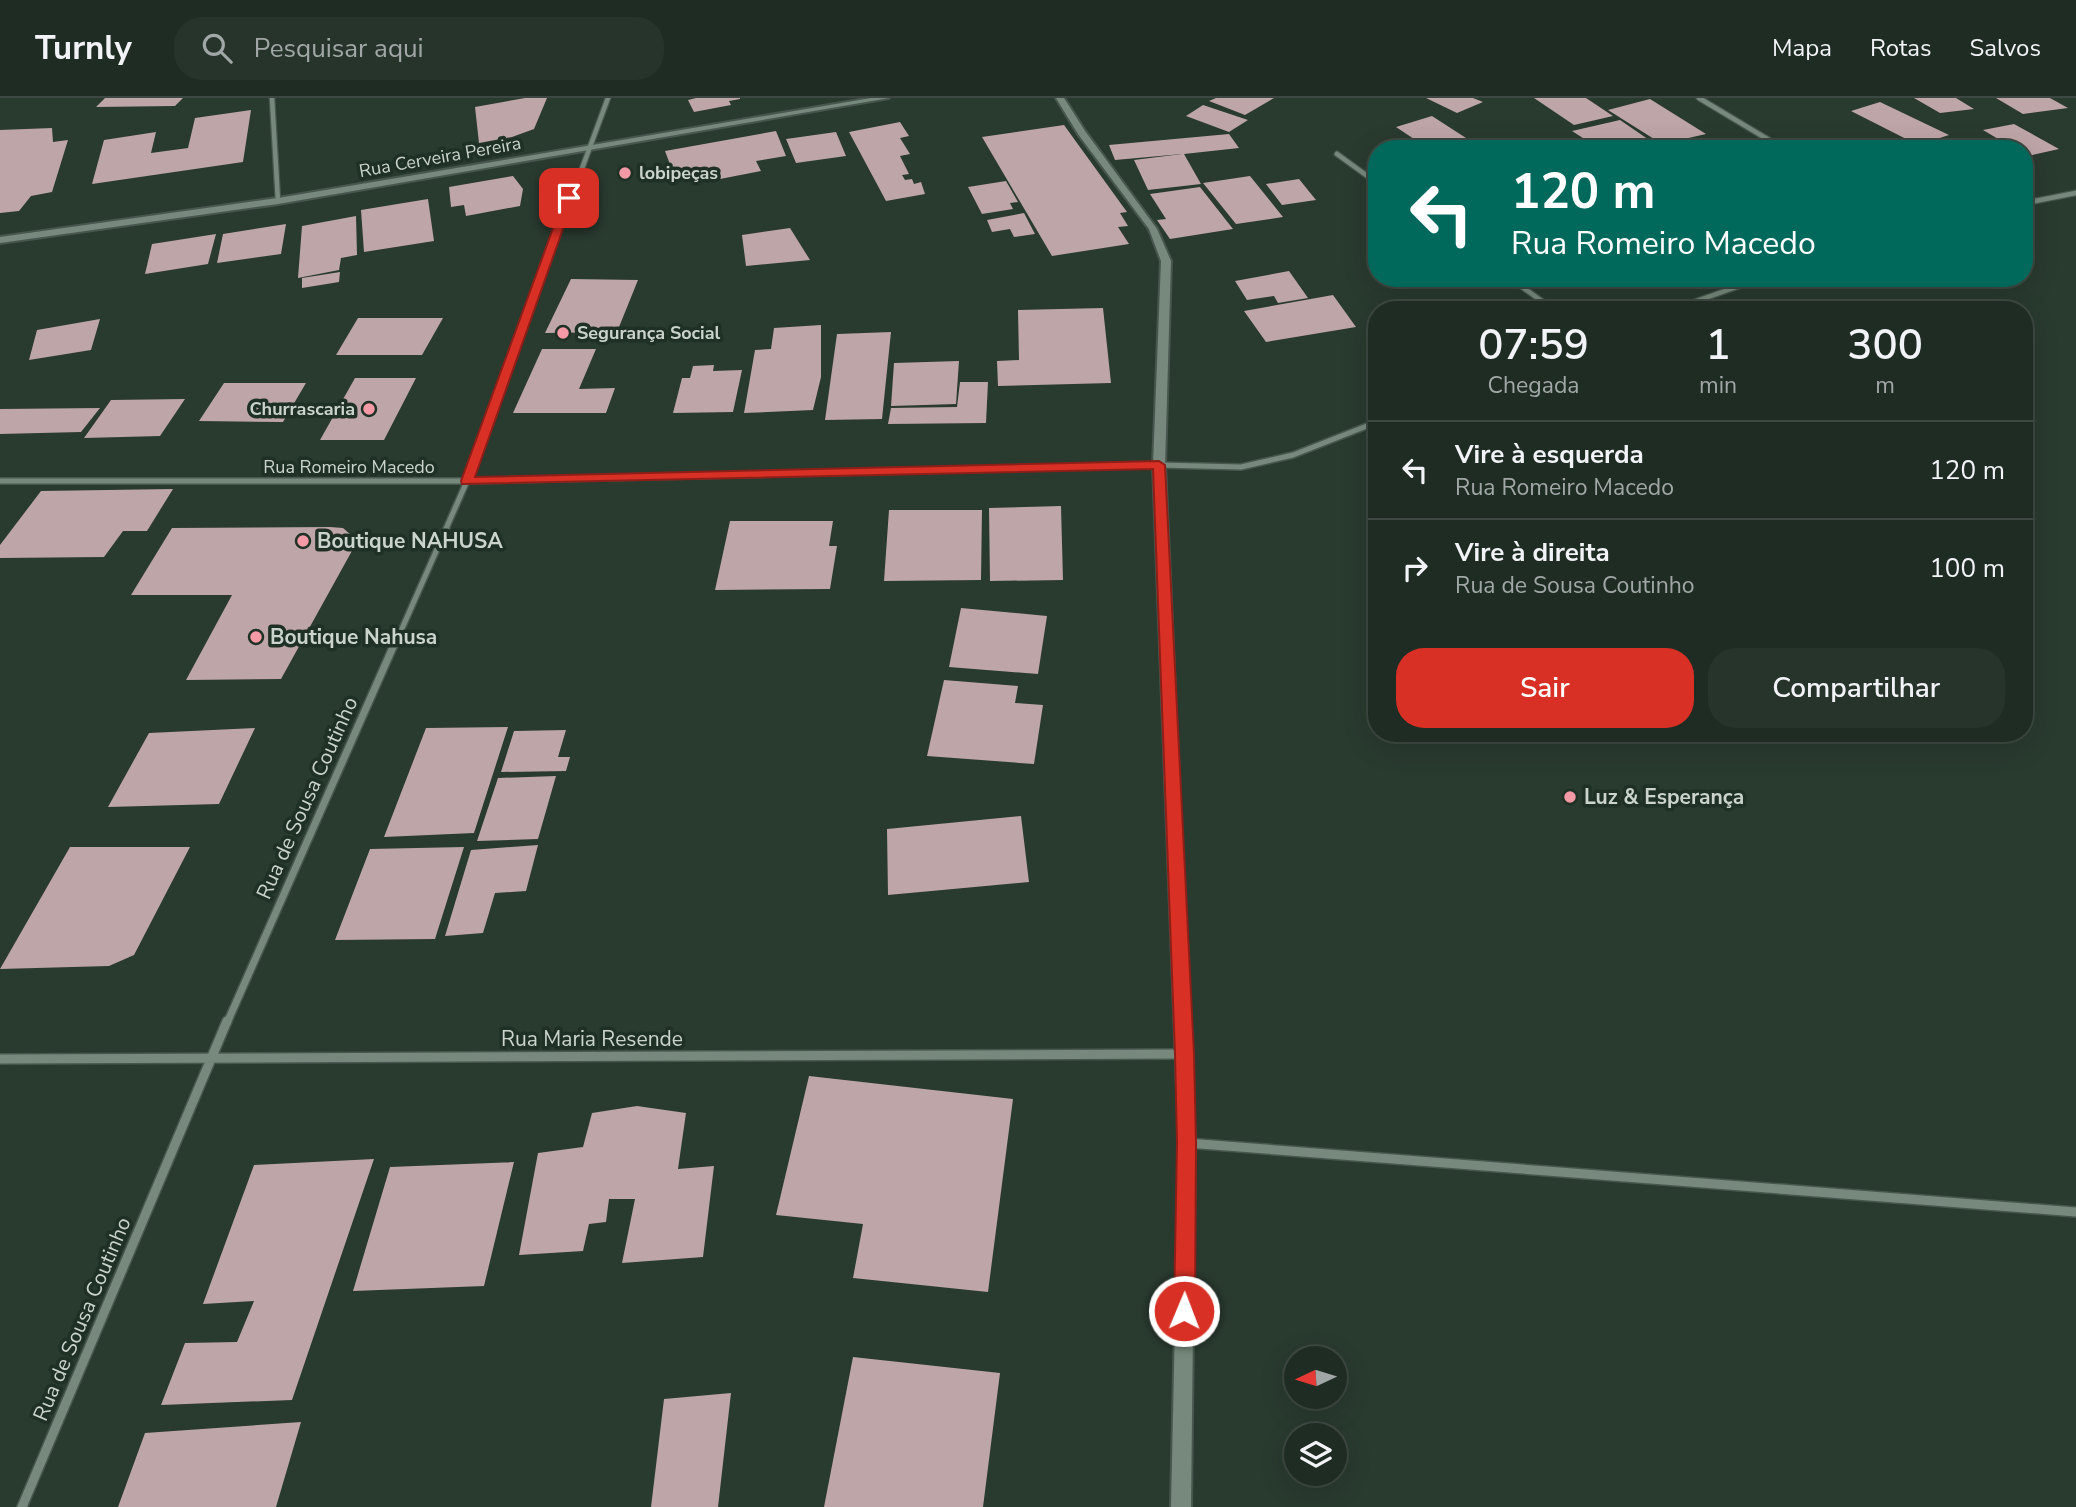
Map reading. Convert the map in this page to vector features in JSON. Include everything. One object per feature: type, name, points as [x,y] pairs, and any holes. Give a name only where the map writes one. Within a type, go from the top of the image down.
[{"type":"street","points":[[272,98],[278,201]]},
{"type":"street","name":"Rua de Sousa Coutinho","points":[[22,1507],[211,1058],[467,481],[608,98]]},
{"type":"street","name":"Rua Cerveira Pereira","points":[[0,240],[278,201],[885,98]]},
{"type":"street","points":[[1060,98],[1081,132],[1153,229],[1166,261],[1159,465],[1187,1143],[1181,1507]]},
{"type":"street","points":[[1699,98],[1769,140]]},
{"type":"street","points":[[1337,154],[1368,176]]},
{"type":"street","points":[[2033,201],[2076,193]]},
{"type":"street","points":[[1522,287],[1542,301]]},
{"type":"street","points":[[1697,301],[1736,287]]},
{"type":"street","name":"Rua Romeiro Macedo","points":[[0,481],[467,481],[1159,465],[1241,467],[1293,455],[1368,426]]},
{"type":"street","name":"Rua Maria Resende","points":[[0,1059],[1185,1054]]},
{"type":"street","points":[[1187,1143],[2076,1212]]},
{"type":"building","points":[[105,98],[183,98],[175,106],[96,107]]},
{"type":"building","points":[[525,98],[547,98],[534,129],[512,137],[479,143],[475,107]]},
{"type":"building","points":[[1216,98],[1274,98],[1245,115],[1209,101]]},
{"type":"building","points":[[1426,98],[1473,98],[1483,102],[1457,113]]},
{"type":"building","points":[[1534,98],[1586,98],[1613,116],[1574,125]]},
{"type":"building","points":[[1914,98],[1956,98],[1974,109],[1940,113]]},
{"type":"building","points":[[1996,98],[2050,98],[2068,108],[2023,114]]},
{"type":"building","points":[[740,99],[729,101],[731,105],[694,112],[688,100]]},
{"type":"building","points":[[1650,99],[1706,134],[1680,140],[1656,140],[1608,110]]},
{"type":"building","points":[[1880,102],[1949,135],[1934,140],[1908,140],[1851,111]]},
{"type":"building","points":[[1203,105],[1248,120],[1229,132],[1186,116]]},
{"type":"building","points":[[251,110],[243,162],[92,184],[104,140],[156,132],[151,153],[188,148],[195,118]]},
{"type":"building","points":[[1432,116],[1469,140],[1416,140],[1396,127]]},
{"type":"building","points":[[1620,120],[1649,140],[1586,140],[1572,131]]},
{"type":"building","points":[[900,122],[909,136],[900,138],[910,154],[900,156],[909,174],[902,175],[905,180],[912,179],[914,184],[921,182],[925,194],[886,201],[849,132]]},
{"type":"building","points":[[2014,124],[2059,149],[2033,155],[2033,140],[2000,140],[1983,130]]},
{"type":"building","points":[[1064,125],[1127,212],[1120,213],[1128,226],[1118,227],[1129,244],[1052,256],[982,137]]},
{"type":"building","points":[[52,128],[53,142],[68,140],[52,192],[31,196],[19,211],[0,213],[0,130]]},
{"type":"building","points":[[776,131],[786,156],[756,161],[761,171],[720,179],[715,167],[674,175],[665,151]]},
{"type":"building","points":[[836,132],[846,156],[796,163],[786,139]]},
{"type":"building","points":[[1229,134],[1239,148],[1184,154],[1201,184],[1148,190],[1134,160],[1182,154],[1115,160],[1109,145]]},
{"type":"building","points":[[513,176],[523,189],[520,206],[466,216],[464,205],[451,207],[449,187]]},
{"type":"building","points":[[1250,176],[1283,217],[1236,224],[1203,183]]},
{"type":"building","points":[[1299,179],[1316,200],[1282,205],[1266,184]]},
{"type":"building","points":[[1006,181],[1018,202],[1010,203],[1013,209],[982,214],[968,187]]},
{"type":"building","points":[[1200,187],[1233,229],[1170,239],[1157,220],[1166,219],[1150,194]]},
{"type":"building","points":[[428,199],[434,241],[364,252],[361,210]]},
{"type":"building","points":[[1024,213],[1035,234],[1014,237],[1010,229],[992,232],[987,220]]},
{"type":"building","points":[[356,216],[357,255],[341,258],[339,270],[298,278],[302,226]]},
{"type":"building","points":[[286,224],[281,254],[217,263],[223,234]]},
{"type":"building","points":[[790,228],[810,260],[746,266],[742,235]]},
{"type":"building","points":[[216,234],[208,264],[145,274],[152,244]]},
{"type":"building","points":[[1289,271],[1308,298],[1278,303],[1274,296],[1247,300],[1235,281]]},
{"type":"building","points":[[340,272],[339,282],[302,288],[302,278]]},
{"type":"building","points":[[571,279],[638,280],[617,332],[545,333]]},
{"type":"building","points":[[1333,295],[1356,327],[1266,342],[1244,311]]},
{"type":"building","points":[[1103,308],[1111,383],[998,386],[997,361],[1019,360],[1018,310]]},
{"type":"building","points":[[358,318],[443,318],[422,355],[336,355]]},
{"type":"building","points":[[100,319],[91,350],[29,360],[37,330]]},
{"type":"building","points":[[821,325],[821,377],[813,410],[744,413],[755,350],[771,349],[774,328]]},
{"type":"building","points":[[891,332],[882,419],[825,420],[837,334]]},
{"type":"building","points":[[542,349],[596,349],[579,389],[615,388],[606,413],[513,413]]},
{"type":"building","points":[[959,361],[956,404],[891,406],[894,363]]},
{"type":"building","points":[[714,365],[713,371],[742,370],[733,412],[673,413],[682,378],[690,378],[693,366]]},
{"type":"building","name":"Churrascaria","points":[[355,378],[416,378],[384,440],[320,440]]},
{"type":"building","points":[[960,382],[988,382],[986,423],[888,424],[891,408],[957,407]]},
{"type":"building","points":[[224,383],[306,383],[283,422],[199,421]]},
{"type":"building","points":[[185,399],[160,436],[84,438],[111,400]]},
{"type":"building","points":[[100,408],[81,432],[0,434],[0,409]]},
{"type":"building","points":[[173,489],[147,531],[123,531],[104,557],[0,558],[0,545],[41,491]]},
{"type":"building","points":[[1061,506],[1063,580],[990,581],[989,508]]},
{"type":"building","points":[[889,510],[982,510],[981,580],[884,581]]},
{"type":"building","points":[[730,521],[833,521],[829,546],[837,546],[830,589],[715,590]]},
{"type":"building","name":"Boutique Nahusa","points":[[172,528],[343,528],[351,535],[353,549],[281,679],[186,680],[232,595],[131,595]]},
{"type":"building","points":[[961,608],[1047,616],[1038,674],[949,667]]},
{"type":"building","points":[[944,680],[1018,686],[1015,703],[1043,705],[1034,764],[927,756]]},
{"type":"building","points":[[508,727],[474,833],[384,837],[426,728]]},
{"type":"building","points":[[255,728],[219,804],[108,807],[149,733]]},
{"type":"building","points":[[566,730],[558,757],[570,757],[566,771],[501,772],[514,731]]},
{"type":"building","points":[[556,776],[538,839],[477,841],[498,778]]},
{"type":"building","points":[[1021,816],[1029,882],[888,895],[887,829]]},
{"type":"building","points":[[538,845],[526,891],[495,893],[483,933],[445,936],[471,850]]},
{"type":"building","points":[[70,847],[190,847],[134,955],[109,966],[0,969]]},
{"type":"building","points":[[464,847],[435,939],[335,940],[370,849]]},
{"type":"building","points":[[809,1076],[1013,1099],[988,1292],[853,1278],[863,1224],[776,1215]]},
{"type":"building","points":[[637,1106],[686,1113],[678,1169],[714,1166],[703,1257],[622,1263],[635,1199],[609,1199],[606,1222],[589,1224],[583,1251],[519,1255],[538,1153],[583,1147],[592,1113]]},
{"type":"building","points":[[374,1159],[292,1400],[161,1405],[185,1343],[237,1342],[254,1301],[203,1304],[254,1165]]},
{"type":"building","points":[[514,1162],[484,1286],[353,1291],[390,1167]]},
{"type":"building","points":[[853,1357],[1000,1373],[983,1507],[824,1507]]},
{"type":"building","points":[[731,1393],[718,1507],[651,1507],[664,1399]]},
{"type":"building","points":[[301,1422],[276,1507],[118,1507],[145,1433]]},
{"type":"place","name":"lobipeças","points":[[625,173]]},
{"type":"place","name":"Segurança Social","points":[[563,333]]},
{"type":"place","name":"Churrascaria","points":[[369,409]]},
{"type":"place","name":"Boutique NAHUSA","points":[[303,541]]},
{"type":"place","name":"Boutique Nahusa","points":[[256,637]]},
{"type":"place","name":"Luz & Esperança","points":[[1570,797]]},
{"type":"route","points":[[569,198],[467,481],[1159,465],[1185,1054],[1187,1143],[1184,1311]]}]
